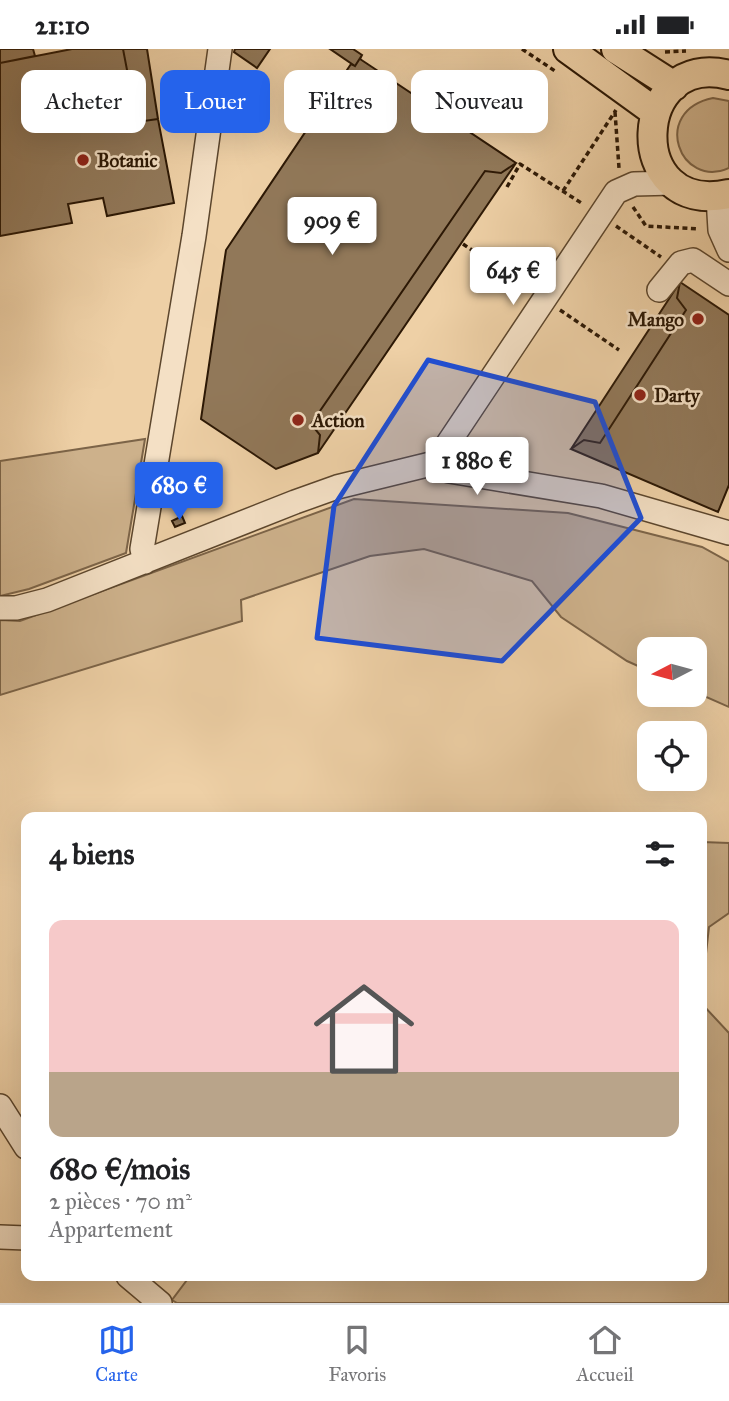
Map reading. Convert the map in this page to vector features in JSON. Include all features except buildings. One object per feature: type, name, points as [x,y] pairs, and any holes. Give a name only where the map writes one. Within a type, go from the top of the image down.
[{"type":"main road","points":[[568,49],[654,112]]},
{"type":"main road","points":[[616,49],[674,86]]},
{"type":"main road","points":[[723,195],[687,191],[674,183],[653,154],[651,127],[654,112],[674,86],[704,73],[729,75]]},
{"type":"street","points":[[145,562],[142,549],[194,236],[220,49]]},
{"type":"street","points":[[629,186],[653,154]]},
{"type":"street","points":[[0,608],[32,605],[337,487],[435,463],[616,192],[629,186],[674,183]]},
{"type":"street","points":[[723,195],[725,240]]},
{"type":"street","points":[[659,290],[681,263],[693,260],[729,284]]},
{"type":"street","points":[[435,463],[449,471],[601,496],[729,533]]},
{"type":"street","points":[[0,1106],[21,1139]]},
{"type":"street","points":[[0,1237],[21,1238]]},
{"type":"street","points":[[134,1281],[160,1303]]},
{"type":"path","points":[[563,191],[615,111],[619,175],[629,186],[640,222],[646,226],[725,240]]},
{"type":"highlighted area","points":[[428,360],[595,402],[641,518],[502,661],[317,638],[334,506]]},
{"type":"shaded area","points":[[713,98],[729,101],[729,168],[712,172],[697,168],[686,159],[679,146],[677,132],[682,118],[694,106]]},
{"type":"shaded area","points":[[145,439],[126,553],[29,589],[0,596],[0,461]]},
{"type":"shaded area","points":[[354,499],[568,513],[702,547],[729,562],[729,707],[707,697],[707,637],[637,637],[637,666],[561,617],[532,581],[424,549],[370,556],[241,600],[242,621],[0,695],[0,620],[20,621]]},
{"type":"shaded area","points":[[707,842],[729,843],[729,913],[709,927],[707,945]]},
{"type":"shaded area","points":[[707,1009],[729,1033],[729,1303],[177,1303],[172,1300],[186,1281],[707,1281]]},
{"type":"place","name":"Botanic","points":[[83,160]]},
{"type":"place","name":"Mango","points":[[698,319]]},
{"type":"place","name":"Darty","points":[[640,395]]},
{"type":"place","name":"Action","points":[[298,420]]}]
